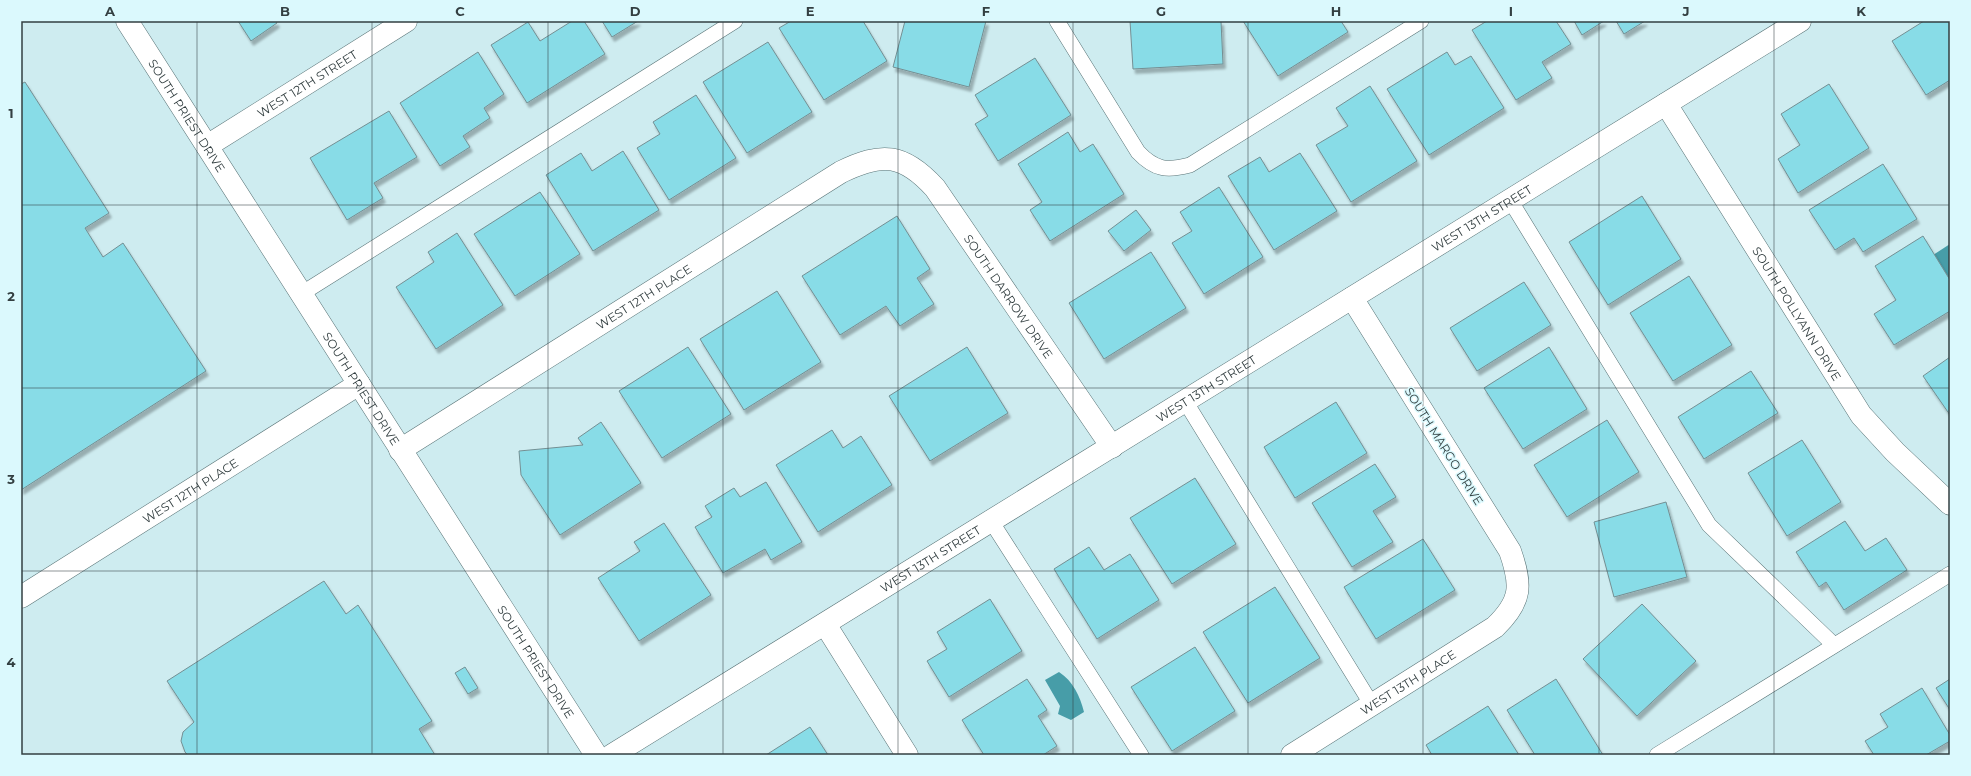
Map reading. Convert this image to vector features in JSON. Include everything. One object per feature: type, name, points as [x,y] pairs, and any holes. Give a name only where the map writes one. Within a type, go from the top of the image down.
[{"type":"street","name":"SOUTH PRIEST DRIVE","points":[[127,21],[596,755]]},
{"type":"street","name":"WEST 12TH STREET","points":[[207,146],[406,21]]},
{"type":"street","name":"WEST 13TH STREET","points":[[612,755],[1800,21]]},
{"type":"street","name":"SOUTH POLLYANN DRIVE","points":[[1666,104],[1861,415],[1894,452],[1950,504]]},
{"type":"street","name":"WEST 12TH PLACE","points":[[400,450],[841,172],[874,159],[892,159]]},
{"type":"street","name":"SOUTH DARROW DRIVE","points":[[892,159],[907,164],[922,174],[934,188],[1112,447]]},
{"type":"street","name":"SOUTH MARGO DRIVE","points":[[1352,298],[1510,551],[1518,584],[1516,600]]},
{"type":"street","name":"WEST 12TH PLACE","points":[[21,597],[359,384]]},
{"type":"street","name":"WEST 13TH PLACE","points":[[1292,755],[1495,627],[1508,614],[1516,600]]},
{"type":"street","points":[[825,624],[907,755]]},
{"type":"lane","points":[[301,294],[735,21]]},
{"type":"lane","points":[[1057,21],[1138,152],[1148,163],[1160,168],[1175,169],[1190,164],[1421,21]]},
{"type":"lane","points":[[1510,200],[1709,525],[1834,645]]},
{"type":"lane","points":[[1185,401],[1372,705]]},
{"type":"lane","points":[[991,521],[1141,755]]},
{"type":"lane","points":[[1657,755],[1950,574]]},
{"type":"water","points":[[1950,244],[1950,291],[1930,257]]},
{"type":"water","points":[[1059,672],[1072,684],[1084,712],[1071,720],[1058,714],[1060,706],[1045,680]]},
{"type":"building","points":[[238,21],[276,21],[277,23],[251,41]]},
{"type":"building","points":[[572,21],[584,21],[605,54],[527,103],[491,45],[528,22],[540,41]]},
{"type":"building","points":[[602,21],[638,21],[612,37]]},
{"type":"building","points":[[791,21],[863,21],[887,61],[824,100],[779,28]]},
{"type":"building","points":[[905,21],[986,21],[969,87],[893,67]]},
{"type":"building","points":[[1130,21],[1221,21],[1223,64],[1133,69]]},
{"type":"building","points":[[1243,21],[1341,21],[1348,32],[1278,76]]},
{"type":"building","points":[[1487,21],[1556,21],[1571,44],[1542,62],[1552,78],[1516,100],[1472,30]]},
{"type":"building","points":[[1574,21],[1604,21],[1582,35]]},
{"type":"building","points":[[1616,21],[1645,21],[1624,34]]},
{"type":"building","points":[[1924,21],[1950,21],[1950,80],[1926,95],[1892,41]]},
{"type":"building","points":[[768,42],[812,112],[747,153],[703,82]]},
{"type":"building","points":[[478,52],[504,94],[484,108],[490,118],[463,136],[470,147],[440,166],[400,103]]},
{"type":"building","points":[[1447,52],[1455,65],[1471,56],[1504,108],[1429,155],[1387,89]]},
{"type":"building","points":[[1035,58],[1071,115],[998,161],[975,124],[988,116],[975,95]]},
{"type":"building","points":[[25,82],[109,213],[85,228],[103,257],[123,243],[206,371],[21,490],[21,84]]},
{"type":"building","points":[[1829,84],[1869,148],[1798,193],[1778,159],[1800,145],[1781,114]]},
{"type":"building","points":[[1370,86],[1417,161],[1351,202],[1316,145],[1348,126],[1336,108]]},
{"type":"building","points":[[696,95],[736,158],[669,200],[637,148],[660,134],[653,122]]},
{"type":"building","points":[[389,111],[417,157],[374,183],[383,198],[347,220],[310,158]]},
{"type":"building","points":[[1068,132],[1080,152],[1093,144],[1124,194],[1050,241],[1030,210],[1042,202],[1018,164]]},
{"type":"building","points":[[623,151],[659,210],[593,251],[546,175],[581,153],[592,171]]},
{"type":"building","points":[[1300,153],[1337,211],[1274,250],[1228,176],[1260,157],[1269,172]]},
{"type":"building","points":[[1883,164],[1917,219],[1863,252],[1854,238],[1835,250],[1809,210]]},
{"type":"building","points":[[1219,187],[1263,257],[1204,294],[1172,243],[1192,231],[1180,212]]},
{"type":"building","points":[[540,192],[580,254],[515,296],[474,234]]},
{"type":"building","points":[[1642,196],[1681,259],[1608,305],[1569,242]]},
{"type":"building","points":[[1136,210],[1151,230],[1124,251],[1108,231]]},
{"type":"building","points":[[897,216],[930,269],[917,278],[934,304],[900,326],[886,306],[840,335],[802,276]]},
{"type":"building","points":[[457,233],[503,305],[436,349],[396,287],[434,262],[428,252]]},
{"type":"building","points":[[1923,236],[1950,280],[1950,311],[1894,345],[1874,314],[1896,300],[1875,266]]},
{"type":"building","points":[[1151,252],[1186,308],[1104,359],[1069,303]]},
{"type":"building","points":[[1689,276],[1732,345],[1673,381],[1630,313]]},
{"type":"building","points":[[1524,282],[1551,325],[1477,371],[1450,328]]},
{"type":"building","points":[[777,291],[821,362],[744,410],[700,339]]},
{"type":"building","points":[[688,347],[731,414],[662,458],[619,391]]},
{"type":"building","points":[[967,347],[1008,413],[930,461],[889,396]]},
{"type":"building","points":[[1549,347],[1587,409],[1523,449],[1484,388]]},
{"type":"building","points":[[1950,357],[1950,415],[1923,376]]},
{"type":"building","points":[[1751,371],[1778,413],[1704,459],[1678,417]]},
{"type":"building","points":[[1336,402],[1367,453],[1295,498],[1264,447]]},
{"type":"building","points":[[1607,420],[1639,472],[1567,517],[1534,465]]},
{"type":"building","points":[[601,422],[641,483],[560,535],[521,475],[519,451],[583,445],[578,438]]},
{"type":"building","points":[[832,430],[843,448],[861,436],[892,485],[818,532],[776,465]]},
{"type":"building","points":[[1802,440],[1841,502],[1787,536],[1748,473]]},
{"type":"building","points":[[1375,464],[1396,497],[1373,511],[1393,542],[1352,567],[1312,503]]},
{"type":"building","points":[[1195,478],[1236,544],[1172,584],[1130,518]]},
{"type":"building","points":[[766,482],[802,542],[771,560],[765,549],[723,573],[695,527],[712,517],[705,506],[734,488],[740,497]]},
{"type":"building","points":[[1666,502],[1687,577],[1614,597],[1594,522]]},
{"type":"building","points":[[1845,521],[1865,551],[1886,538],[1907,570],[1844,610],[1826,582],[1819,587],[1796,552]]},
{"type":"building","points":[[664,523],[711,595],[639,641],[598,578],[640,551],[634,542]]},
{"type":"building","points":[[1423,539],[1455,590],[1376,639],[1344,587]]},
{"type":"building","points":[[1089,547],[1104,570],[1130,554],[1159,600],[1097,639],[1054,569]]},
{"type":"building","points":[[324,581],[346,614],[358,605],[432,721],[419,729],[435,755],[188,755],[185,752],[181,741],[183,732],[194,722],[167,681]]},
{"type":"building","points":[[1275,587],[1320,658],[1248,703],[1203,632]]},
{"type":"building","points":[[990,599],[1022,651],[949,697],[927,661],[947,649],[937,632]]},
{"type":"building","points":[[1642,604],[1696,661],[1637,716],[1583,659]]},
{"type":"building","points":[[1195,647],[1235,711],[1172,751],[1131,687]]},
{"type":"building","points":[[465,667],[478,688],[468,694],[455,673]]},
{"type":"building","points":[[1027,679],[1047,710],[1038,716],[1057,746],[1043,755],[984,755],[962,720]]},
{"type":"building","points":[[1556,679],[1603,755],[1535,755],[1507,710]]},
{"type":"building","points":[[1950,679],[1950,710],[1936,688]]},
{"type":"building","points":[[1922,688],[1950,735],[1950,741],[1926,755],[1874,755],[1865,741],[1888,727],[1880,714]]},
{"type":"building","points":[[1488,706],[1519,755],[1432,755],[1426,745]]},
{"type":"building","points":[[810,727],[828,755],[766,755]]}]
